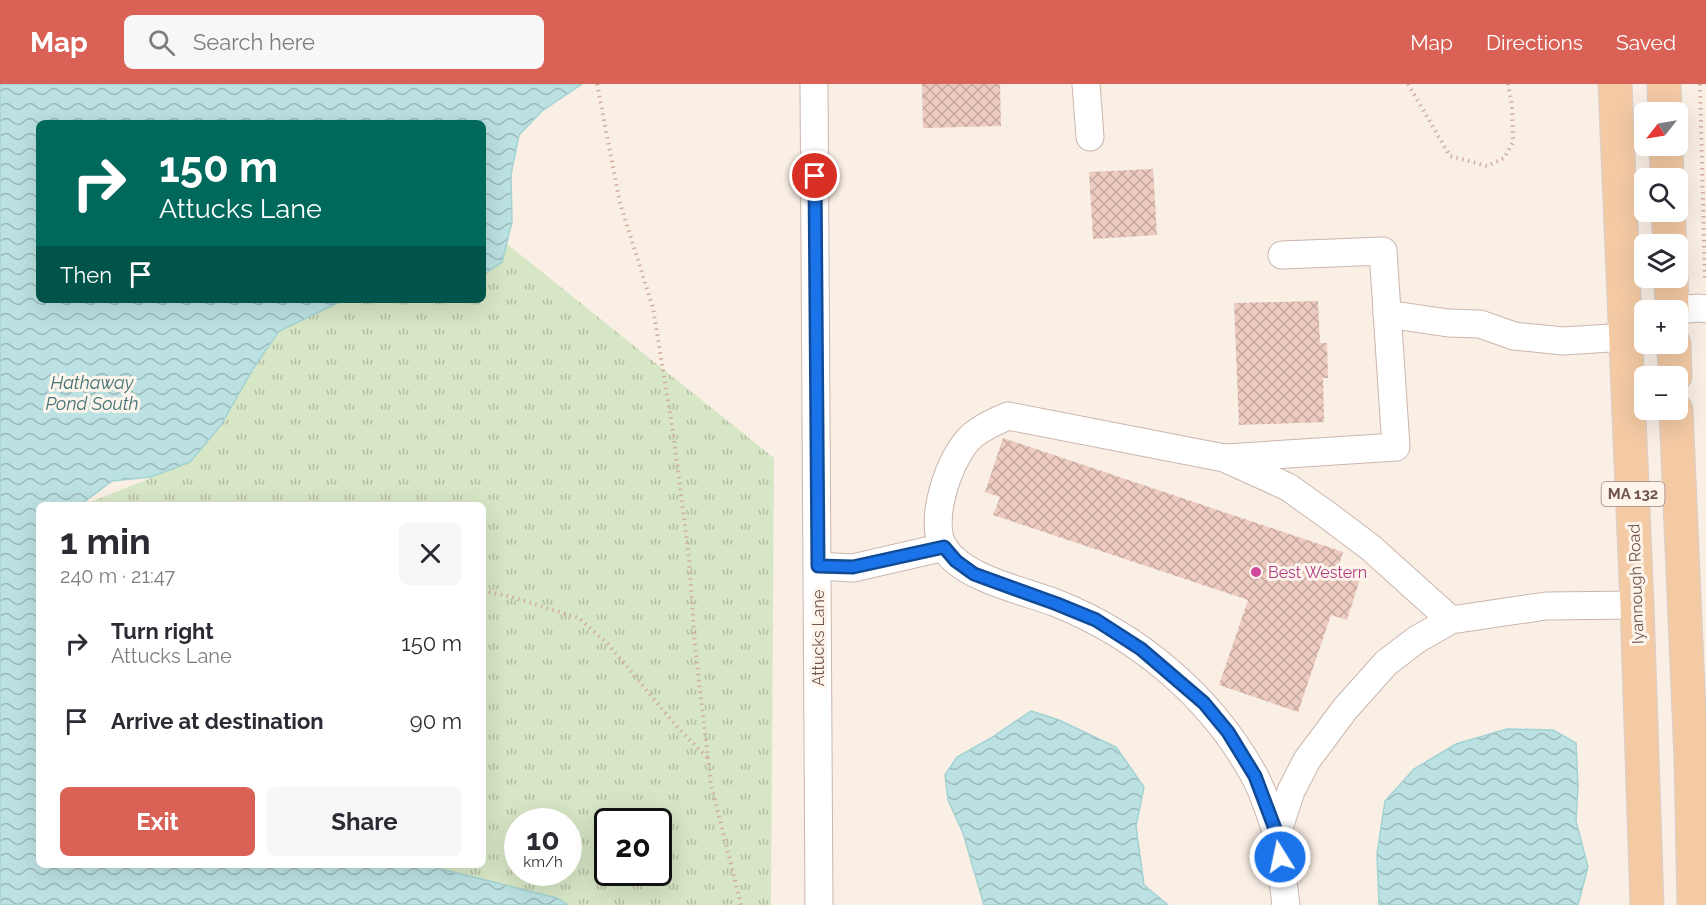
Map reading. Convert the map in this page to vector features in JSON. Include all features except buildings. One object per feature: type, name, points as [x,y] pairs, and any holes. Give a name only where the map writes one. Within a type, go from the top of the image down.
[{"type":"main road","name":"Iyannough Road","points":[[1616,84],[1647,905]]},
{"type":"main road","points":[[1664,84],[1665,102]]},
{"type":"main road","name":"MA 132","points":[[1678,420],[1698,757],[1694,905]]},
{"type":"street","name":"Attucks Lane","points":[[814,84],[819,905]]},
{"type":"street","points":[[1086,84],[1090,137]]},
{"type":"street","points":[[1224,458],[1396,447],[1383,251],[1282,255]]},
{"type":"street","points":[[1688,309],[1706,309]]},
{"type":"street","points":[[1387,314],[1448,323],[1480,324],[1514,336],[1563,341],[1626,337]]},
{"type":"street","points":[[1286,905],[1277,834],[1255,776],[1228,732],[1204,703],[1150,656],[1096,620],[974,574],[956,561],[944,547],[937,529],[939,509],[944,488],[960,452],[971,436],[993,422],[1008,416],[1224,458],[1288,488],[1330,517],[1371,548],[1451,620]]},
{"type":"street","points":[[818,566],[853,567],[944,547]]},
{"type":"street","points":[[1277,834],[1291,791],[1307,760],[1345,710],[1386,663],[1416,640],[1451,620],[1546,606],[1637,605]]},
{"type":"path","points":[[597,84],[620,203],[653,308],[673,432],[687,545],[694,646],[711,784],[741,905]]},
{"type":"path","points":[[1408,84],[1450,156],[1487,166],[1504,158],[1513,142],[1512,105],[1508,84]]},
{"type":"path","points":[[1700,84],[1706,309]]},
{"type":"path","points":[[486,592],[509,596],[579,618],[608,644],[678,728],[708,758]]},
{"type":"green space","points":[[487,228],[774,458],[771,905],[474,905],[354,868],[486,868],[486,502],[91,502],[158,475],[176,464],[267,338],[313,303],[486,303]]},
{"type":"water","name":"Hathaway Pond South","points":[[0,84],[582,84],[542,111],[519,135],[511,174],[512,222],[502,262],[486,273],[486,120],[36,120],[36,303],[338,303],[279,331],[253,369],[221,425],[190,462],[151,477],[112,481],[84,502],[36,502],[36,868],[437,868],[557,898],[568,905],[0,905]]},
{"type":"water","points":[[1031,711],[1059,720],[1116,747],[1144,787],[1136,826],[1144,885],[1168,905],[984,905],[963,833],[948,800],[945,775],[957,757],[991,738]]},
{"type":"water","points":[[1507,729],[1553,730],[1576,743],[1578,786],[1576,821],[1588,867],[1578,905],[1379,905],[1377,854],[1385,801],[1414,769],[1456,744]]},
{"type":"place","name":"Best Western","points":[[1256,572]]},
{"type":"route","points":[[815,176],[818,566],[853,567],[944,547],[956,561],[974,574],[1096,620],[1141,649],[1204,703],[1228,732],[1255,776],[1277,834],[1280,857]]}]
